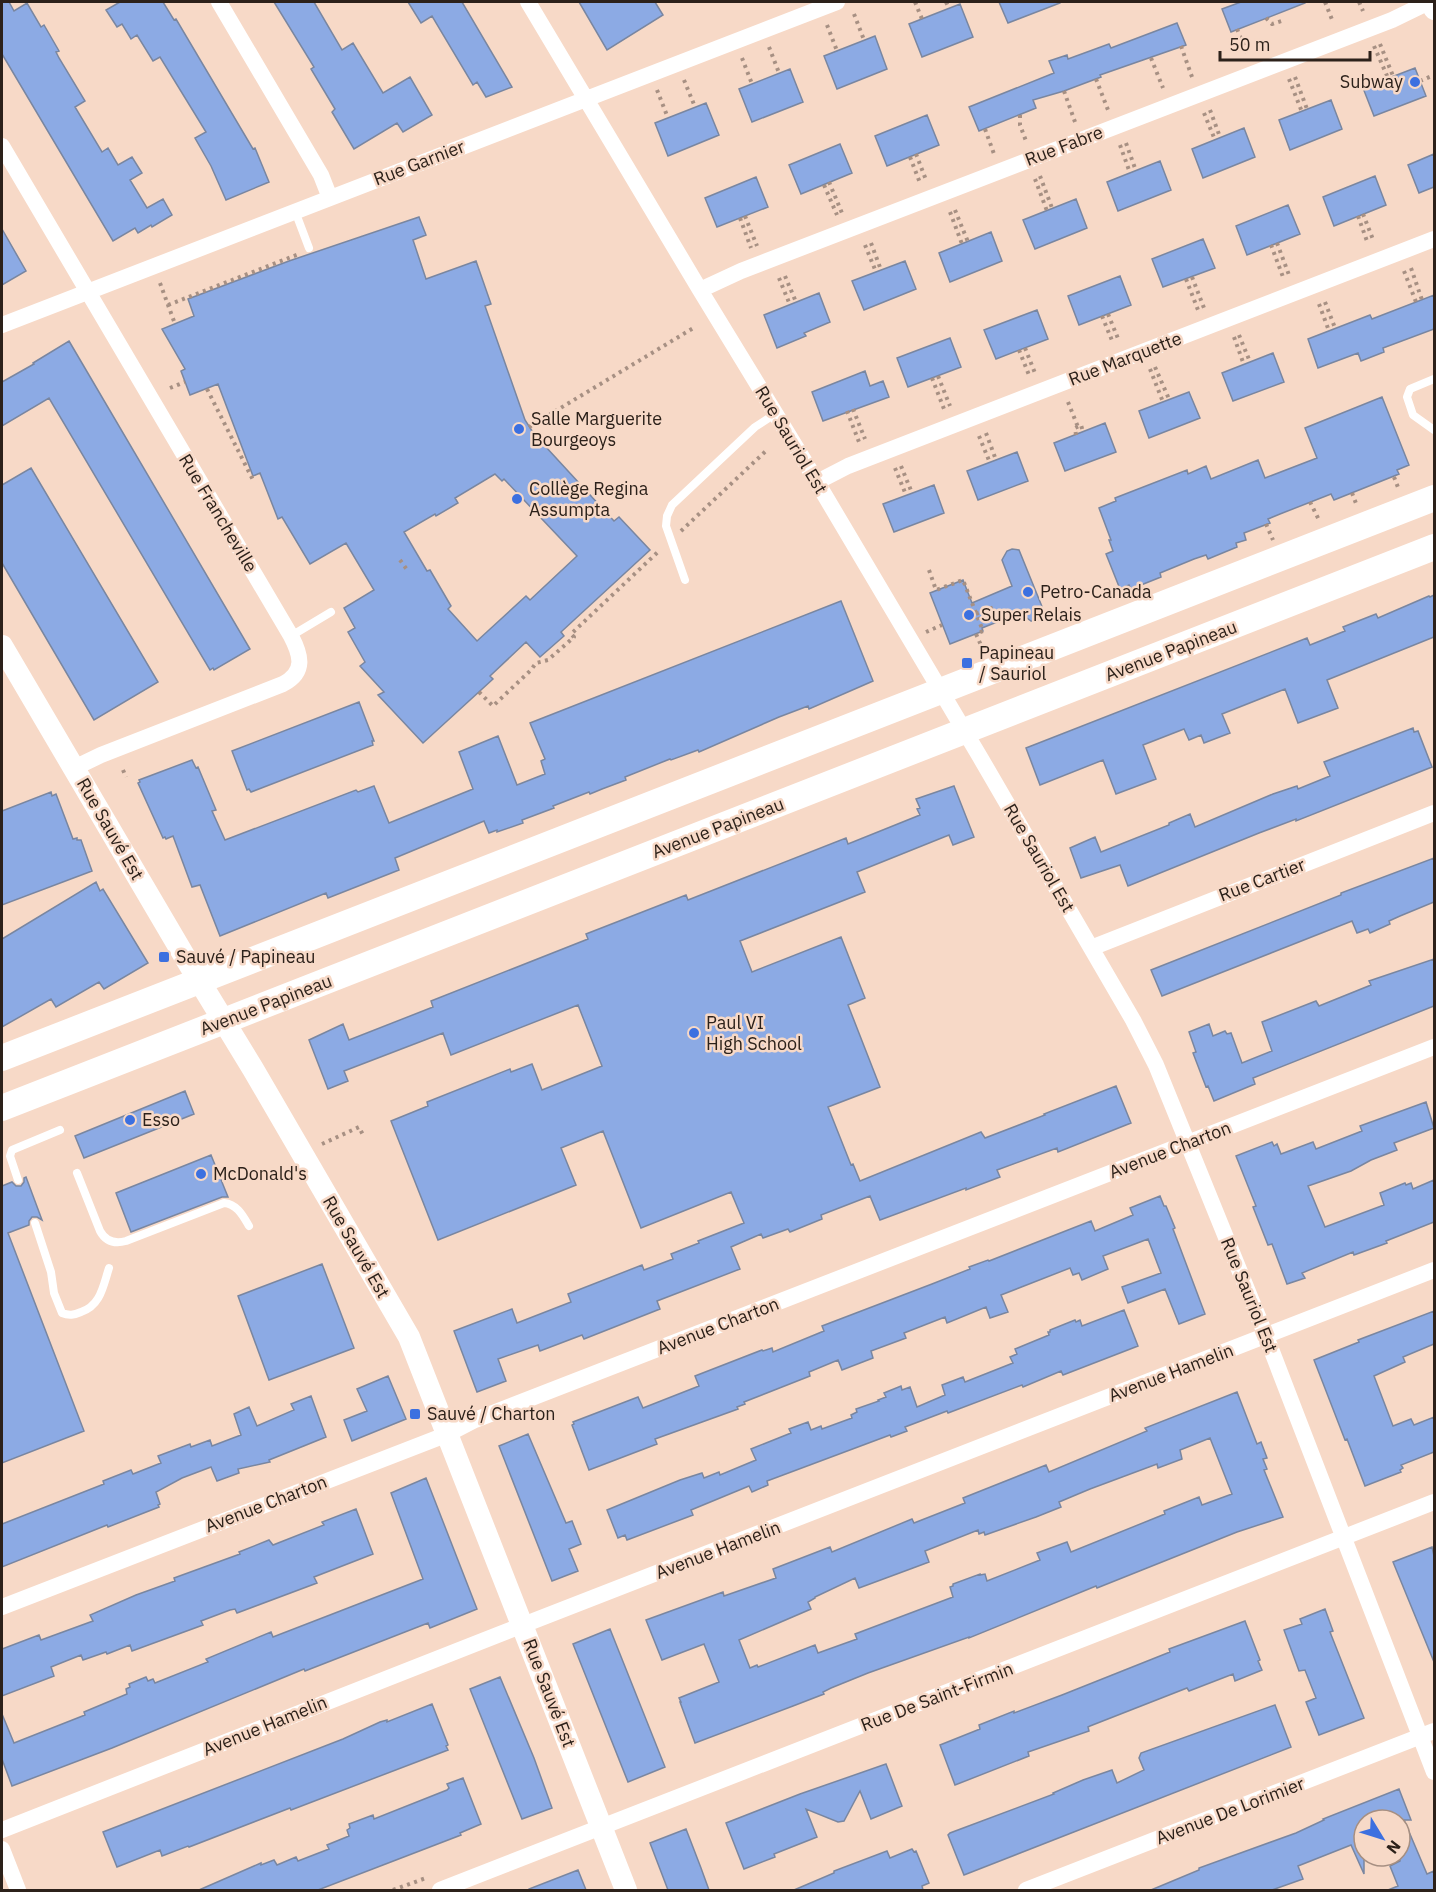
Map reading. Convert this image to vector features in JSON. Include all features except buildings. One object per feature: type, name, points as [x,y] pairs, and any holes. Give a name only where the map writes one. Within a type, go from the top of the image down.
[{"type":"main road","points":[[2,1058],[1434,498]]},
{"type":"main road","name":"Avenue Papineau","points":[[2,1108],[1434,547]]},
{"type":"main road","name":"Rue Sauvé Est","points":[[2,646],[409,1337],[626,1890]]},
{"type":"street","points":[[219,2],[321,175],[330,198]]},
{"type":"street","name":"Rue Sauriol Est","points":[[528,2],[817,482],[1133,1020],[1156,1065],[1188,1143],[1266,1336],[1343,1539],[1428,1734],[1434,1772]]},
{"type":"street","name":"Rue Garnier","points":[[2,325],[586,100],[833,2]]},
{"type":"street","points":[[1429,2],[1434,10]]},
{"type":"street","name":"Rue Fabre","points":[[700,290],[741,271],[1392,20],[1429,2]]},
{"type":"street","name":"Rue Francheville","points":[[2,146],[299,652],[300,663],[296,674],[288,681],[101,755],[74,768]]},
{"type":"street","name":"Rue Marquette","points":[[817,482],[848,466],[1434,239]]},
{"type":"street","name":"Rue Cartier","points":[[1090,948],[1434,813]]},
{"type":"street","name":"Avenue Charton","points":[[2,1607],[448,1434],[475,1420],[1434,1047]]},
{"type":"street","name":"Avenue Hamelin","points":[[2,1830],[1434,1270]]},
{"type":"street","name":"Rue De Saint-Firmin","points":[[440,1890],[1434,1502]]},
{"type":"street","name":"Avenue De Lorimier","points":[[1026,1890],[1428,1734]]},
{"type":"street","points":[[2,1849],[18,1890]]},
{"type":"lane","points":[[295,211],[309,248]]},
{"type":"lane","points":[[1434,379],[1410,389],[1407,397],[1413,415],[1434,430]]},
{"type":"lane","points":[[685,580],[666,526],[672,505],[755,427],[775,414]]},
{"type":"lane","points":[[291,636],[331,612]]},
{"type":"lane","points":[[18,1180],[10,1156],[12,1150],[60,1130]]},
{"type":"lane","points":[[77,1173],[100,1231],[112,1242],[126,1241],[224,1203],[237,1208],[249,1226]]},
{"type":"lane","points":[[35,1223],[51,1272],[54,1293],[62,1313],[72,1315],[92,1308],[100,1296],[109,1268]]},
{"type":"path","points":[[915,2],[922,19]]},
{"type":"path","points":[[946,2],[949,8]]},
{"type":"path","points":[[1325,2],[1333,22]]},
{"type":"path","points":[[1359,2],[1363,11]]},
{"type":"path","points":[[854,14],[864,40]]},
{"type":"path","points":[[1266,18],[1272,24],[1285,20]]},
{"type":"path","points":[[827,25],[837,51]]},
{"type":"path","points":[[1237,29],[1248,55]]},
{"type":"path","points":[[1380,44],[1394,76]]},
{"type":"path","points":[[1181,46],[1192,77]]},
{"type":"path","points":[[1374,46],[1388,78]]},
{"type":"path","points":[[769,47],[779,73]]},
{"type":"path","points":[[742,58],[752,84]]},
{"type":"path","points":[[1151,58],[1163,88]]},
{"type":"path","points":[[1420,81],[1434,75]]},
{"type":"path","points":[[1295,77],[1307,109]]},
{"type":"path","points":[[1096,79],[1108,110]]},
{"type":"path","points":[[1289,79],[1302,112]]},
{"type":"path","points":[[684,80],[695,107]]},
{"type":"path","points":[[657,90],[668,118]]},
{"type":"path","points":[[1064,91],[1075,122]]},
{"type":"path","points":[[1210,110],[1221,137]]},
{"type":"path","points":[[1204,113],[1215,140]]},
{"type":"path","points":[[1020,115],[1020,125],[1026,141]]},
{"type":"path","points":[[985,129],[994,154]]},
{"type":"path","points":[[1126,143],[1136,171]]},
{"type":"path","points":[[1120,146],[1130,173]]},
{"type":"path","points":[[916,154],[926,180]]},
{"type":"path","points":[[910,157],[920,183]]},
{"type":"path","points":[[1040,176],[1052,208]]},
{"type":"path","points":[[1035,179],[1047,211]]},
{"type":"path","points":[[829,182],[842,213]]},
{"type":"path","points":[[824,185],[837,215]]},
{"type":"path","points":[[962,244],[952,211],[968,242]]},
{"type":"path","points":[[1363,214],[1374,242]]},
{"type":"path","points":[[745,216],[757,246]]},
{"type":"path","points":[[1358,216],[1368,244]]},
{"type":"path","points":[[740,218],[751,248]]},
{"type":"path","points":[[871,243],[881,270]]},
{"type":"path","points":[[1277,243],[1289,275]]},
{"type":"path","points":[[865,245],[876,272]]},
{"type":"path","points":[[1271,245],[1283,277]]},
{"type":"path","points":[[168,305],[300,254]]},
{"type":"path","points":[[1411,268],[1422,300]]},
{"type":"path","points":[[1404,271],[1416,302]]},
{"type":"path","points":[[785,276],[796,302]]},
{"type":"path","points":[[1192,277],[1204,308]]},
{"type":"path","points":[[779,279],[790,305]]},
{"type":"path","points":[[1186,279],[1198,310]]},
{"type":"path","points":[[160,283],[176,324]]},
{"type":"path","points":[[1325,302],[1335,328]]},
{"type":"path","points":[[1319,304],[1329,331]]},
{"type":"path","points":[[1108,314],[1119,341]]},
{"type":"path","points":[[1102,316],[1113,343]]},
{"type":"path","points":[[529,427],[695,327]]},
{"type":"path","points":[[1244,365],[1237,336],[1250,362]]},
{"type":"path","points":[[1025,348],[1035,373]]},
{"type":"path","points":[[1019,350],[1029,375]]},
{"type":"path","points":[[1155,367],[1169,399]]},
{"type":"path","points":[[1150,369],[1163,402]]},
{"type":"path","points":[[938,376],[950,406]]},
{"type":"path","points":[[932,378],[944,409]]},
{"type":"path","points":[[170,388],[185,382]]},
{"type":"path","points":[[207,389],[253,480]]},
{"type":"path","points":[[1068,402],[1078,427]]},
{"type":"path","points":[[853,409],[865,439]]},
{"type":"path","points":[[847,411],[859,441]]},
{"type":"path","points":[[1078,427],[1081,425],[1083,432]]},
{"type":"path","points":[[1076,435],[1075,428],[1078,427]]},
{"type":"path","points":[[986,433],[996,460]]},
{"type":"path","points":[[979,436],[990,463]]},
{"type":"path","points":[[479,692],[493,706],[536,663],[548,660],[573,637],[571,634],[768,449]]},
{"type":"path","points":[[901,466],[912,493]]},
{"type":"path","points":[[895,468],[906,495]]},
{"type":"path","points":[[1394,477],[1400,494]]},
{"type":"path","points":[[1352,493],[1358,510]]},
{"type":"path","points":[[1310,502],[1321,524]]},
{"type":"path","points":[[1266,524],[1274,543]]},
{"type":"path","points":[[400,560],[408,571]]},
{"type":"path","points":[[929,570],[936,590],[963,580],[983,631],[976,634],[986,656]]},
{"type":"path","points":[[976,614],[997,606]]},
{"type":"path","points":[[922,634],[942,625]]},
{"type":"path","points":[[123,770],[126,777]]},
{"type":"path","points":[[322,1144],[359,1127],[363,1135]]},
{"type":"place","name":"Subway","points":[[1415,82]]},
{"type":"place","name":"Salle Marguerite Bourgeoys","points":[[519,429]]},
{"type":"place","name":"Collège Regina Assumpta","points":[[517,499]]},
{"type":"place","name":"Petro-Canada","points":[[1028,592]]},
{"type":"place","name":"Super Relais","points":[[969,615]]},
{"type":"place","name":"Papineau / Sauriol","points":[[967,663]]},
{"type":"place","name":"Sauvé / Papineau","points":[[164,957]]},
{"type":"place","name":"Paul VI High School","points":[[694,1033]]},
{"type":"place","name":"Esso","points":[[130,1120]]},
{"type":"place","name":"McDonald's","points":[[201,1174]]},
{"type":"place","name":"Sauvé / Charton","points":[[415,1414]]}]
